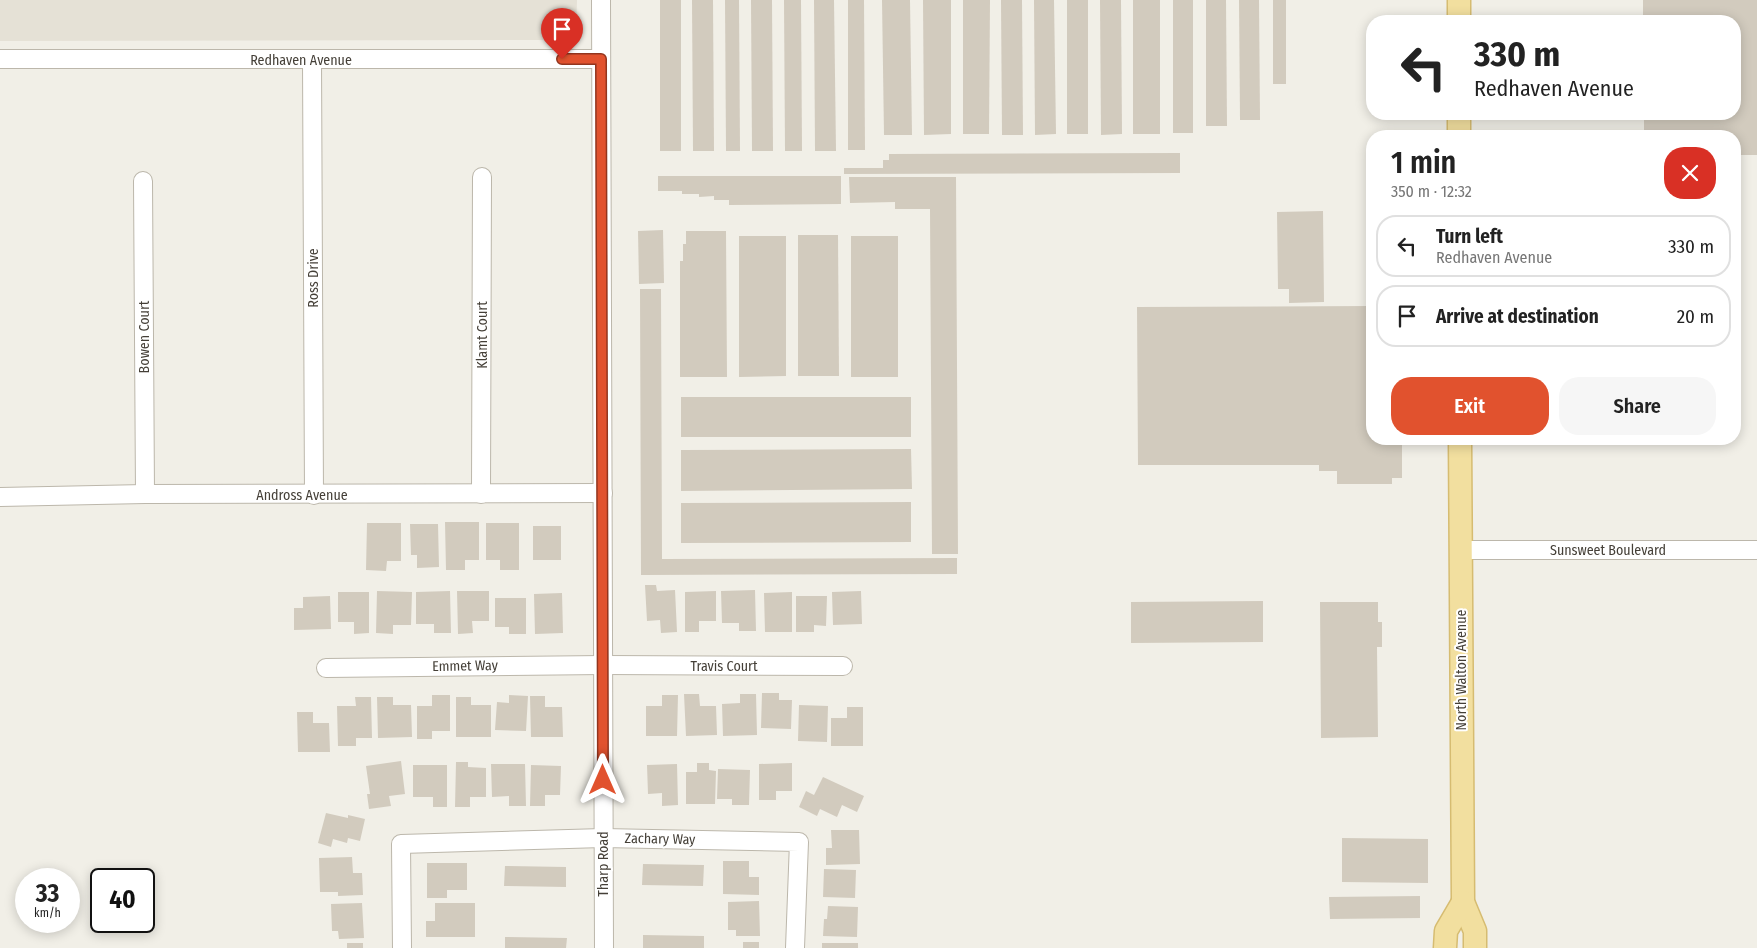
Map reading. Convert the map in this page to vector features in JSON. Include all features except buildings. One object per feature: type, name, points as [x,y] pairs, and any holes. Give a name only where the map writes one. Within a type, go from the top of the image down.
[{"type":"main road","points":[[1459,0],[1459,15]]},
{"type":"main road","name":"North Walton Avenue","points":[[1460,445],[1463,902],[1476,931],[1475,948]]},
{"type":"main road","points":[[1446,948],[1446,931],[1463,902]]},
{"type":"street","name":"Tharp Road","points":[[601,0],[604,948]]},
{"type":"street","name":"Redhaven Avenue","points":[[0,59],[601,59]]},
{"type":"street","name":"Ross Drive","points":[[312,60],[314,495]]},
{"type":"street","name":"Klamt Court","points":[[481,494],[482,177]]},
{"type":"street","name":"Bowen Court","points":[[143,180],[145,494]]},
{"type":"street","name":"Andross Avenue","points":[[0,497],[145,494],[603,493]]},
{"type":"street","name":"Sunsweet Boulevard","points":[[1460,550],[1757,550]]},
{"type":"street","name":"Travis Court","points":[[604,665],[844,666]]},
{"type":"street","name":"Emmet Way","points":[[326,668],[604,665]]},
{"type":"street","name":"Zachary Way","points":[[402,948],[401,844],[603,838],[799,842],[795,948]]},
{"type":"shaded area","points":[[0,0],[577,0],[576,32],[568,40],[0,41]]},
{"type":"route","points":[[562,59],[601,59],[603,780]]}]
